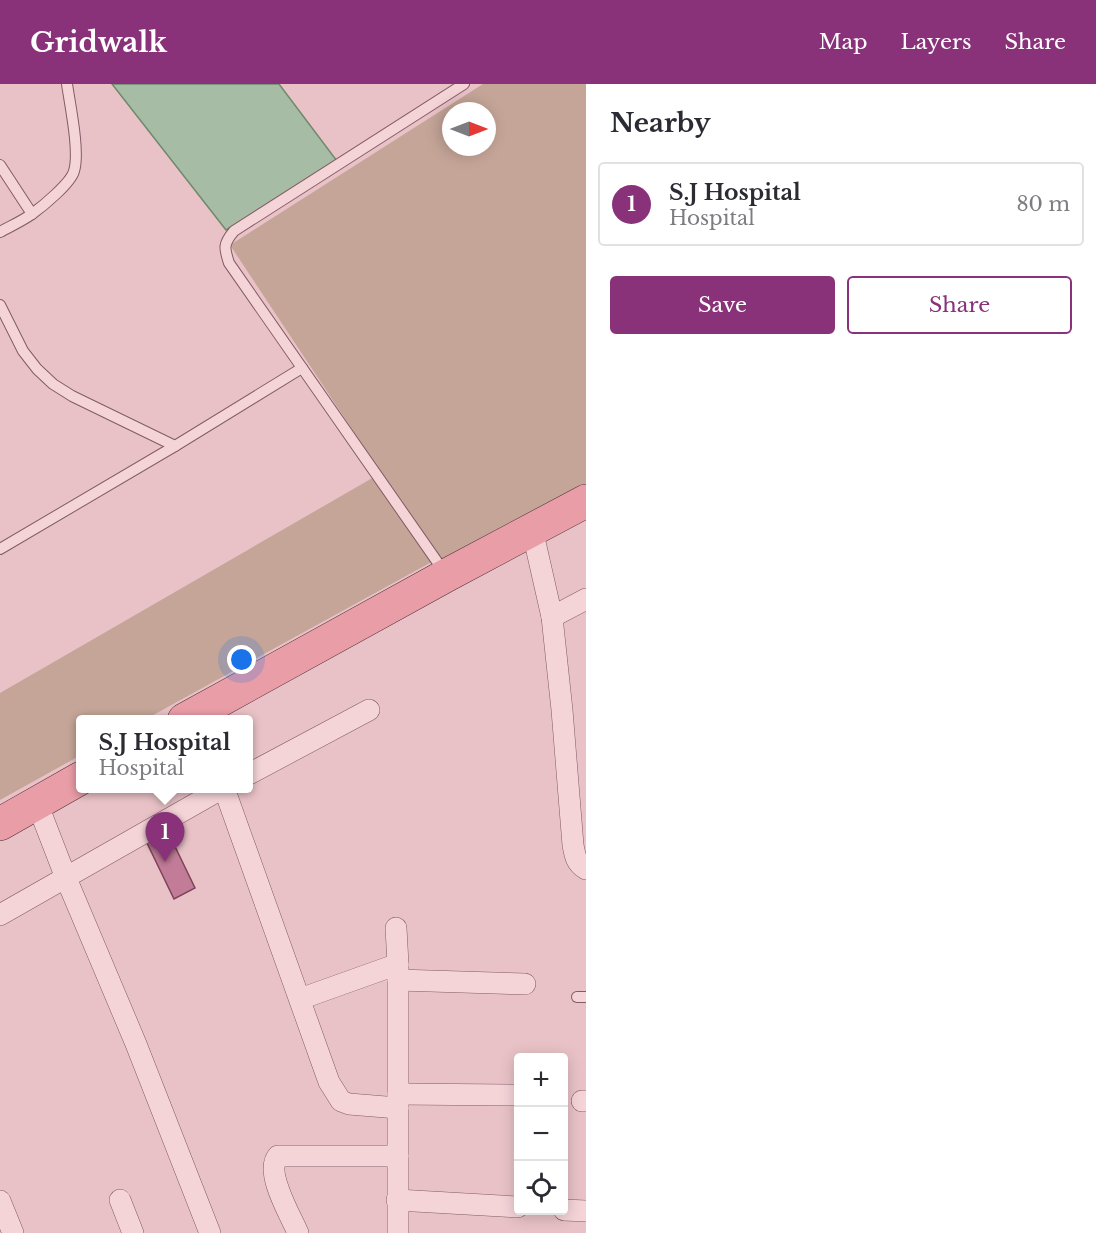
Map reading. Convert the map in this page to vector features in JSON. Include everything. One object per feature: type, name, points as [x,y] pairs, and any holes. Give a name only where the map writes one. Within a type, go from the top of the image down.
[{"type":"main road","points":[[196,715],[447,575],[586,501]]},
{"type":"main road","points":[[13,814],[76,781]]},
{"type":"street","points":[[532,529],[552,616],[575,858],[580,866],[586,869]]},
{"type":"street","points":[[552,616],[586,599]]},
{"type":"street","points":[[253,772],[369,710]]},
{"type":"street","points":[[0,915],[217,793]]},
{"type":"street","points":[[225,793],[329,1082],[341,1101],[350,1104],[514,1095]]},
{"type":"street","points":[[13,814],[66,878],[136,1044],[210,1233]]},
{"type":"street","points":[[396,928],[398,1233]]},
{"type":"street","points":[[300,999],[398,972],[525,984]]},
{"type":"street","points":[[298,1233],[276,1184],[274,1166],[278,1156],[398,1156]]},
{"type":"street","points":[[120,1200],[133,1233]]},
{"type":"street","points":[[397,1200],[514,1207]]},
{"type":"street","points":[[0,1201],[13,1233]]},
{"type":"street","points":[[568,1210],[586,1211]]},
{"type":"lane","points":[[0,232],[32,214],[68,183],[74,173],[75,147],[67,84]]},
{"type":"lane","points":[[447,575],[229,263],[225,245],[234,231],[465,84]]},
{"type":"lane","points":[[0,165],[32,214]]},
{"type":"lane","points":[[0,305],[23,351],[53,384],[72,396],[175,446]]},
{"type":"lane","points":[[0,549],[302,368]]},
{"type":"shaded area","points":[[112,84],[279,84],[337,161],[226,230]]},
{"type":"shaded area","points":[[483,84],[586,84],[586,494],[446,571],[437,559],[153,715],[76,715],[76,758],[0,800],[0,693],[381,473],[230,245],[442,110],[442,156],[496,156],[496,102],[455,102]]},
{"type":"building","points":[[168,832],[195,888],[174,899],[147,843]]},
{"type":"place","name":"S.J Hospital","points":[[165,862]]}]
